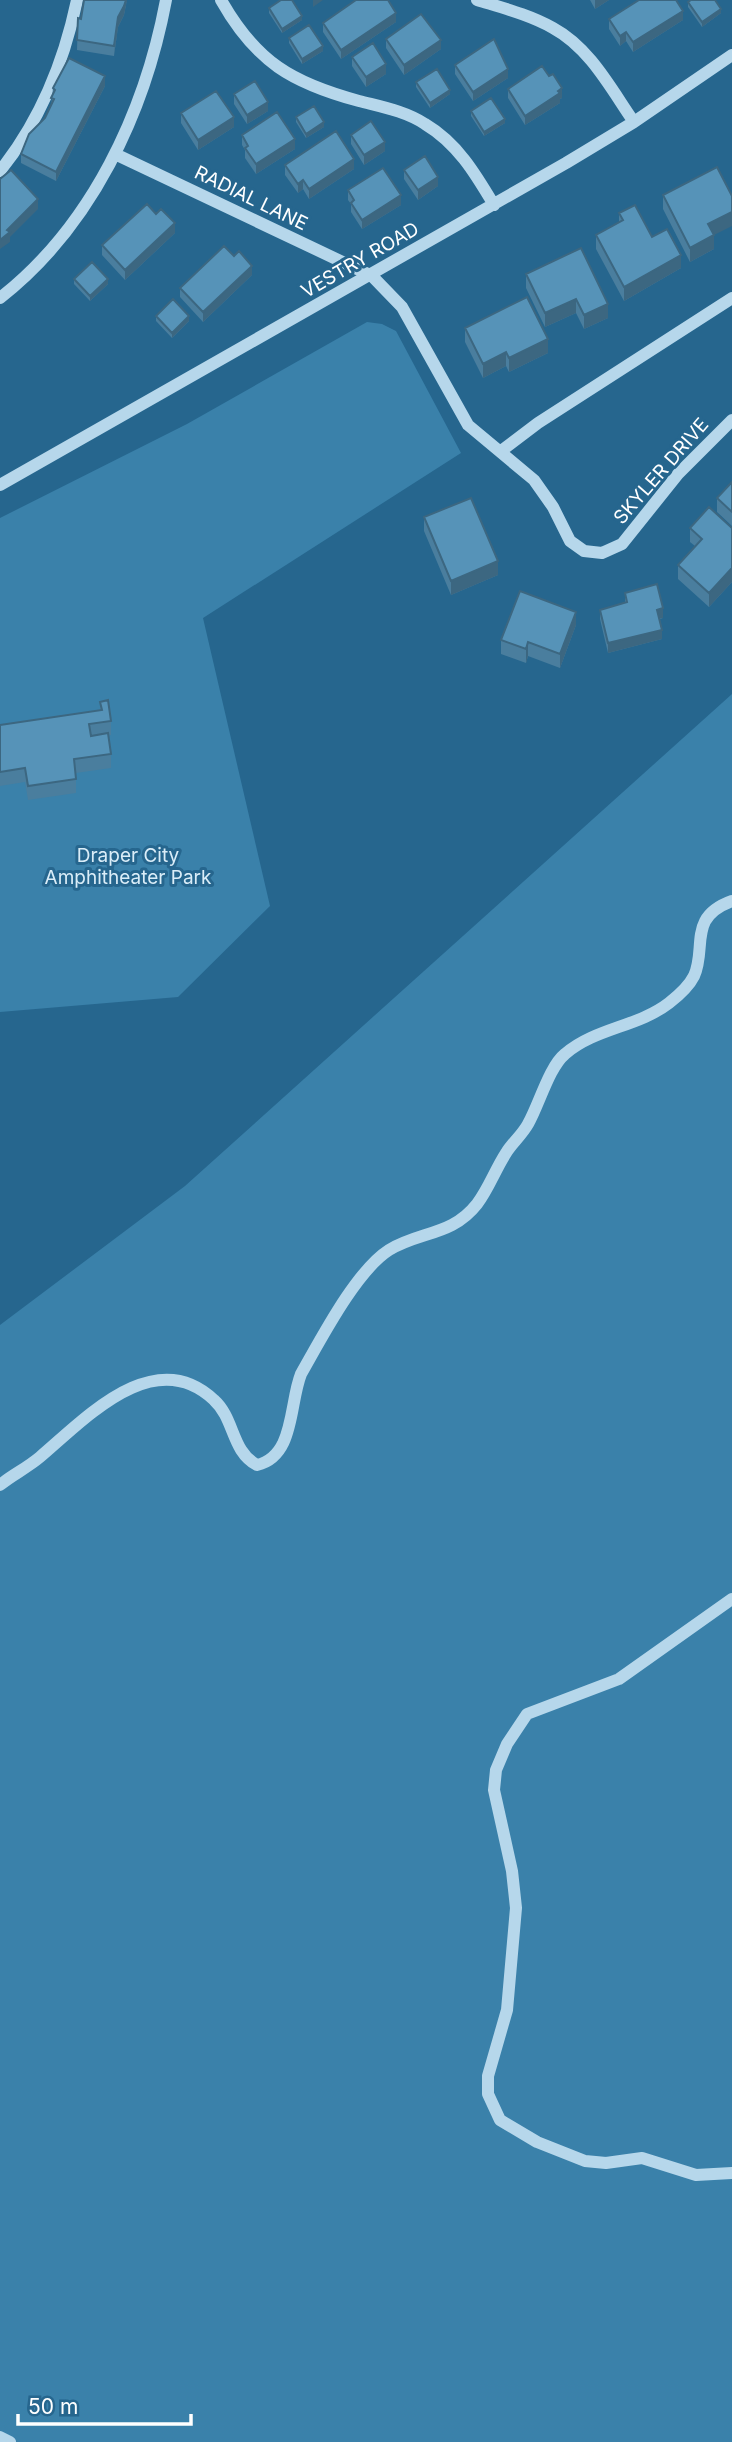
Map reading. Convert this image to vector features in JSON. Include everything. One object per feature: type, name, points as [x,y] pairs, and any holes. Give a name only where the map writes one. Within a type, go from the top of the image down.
[{"type":"street","points":[[0,171],[43,103],[70,32],[77,0]]},
{"type":"street","points":[[0,298],[34,267],[59,237],[94,191],[115,154],[148,76],[166,0]]},
{"type":"street","points":[[221,0],[256,50],[288,75],[325,91],[407,114],[439,133],[465,159],[494,205]]},
{"type":"street","points":[[477,0],[540,22],[569,38],[592,62],[634,122]]},
{"type":"street","name":"VESTRY ROAD","points":[[0,485],[494,205],[634,122],[732,55]]},
{"type":"street","name":"RADIAL LANE","points":[[115,154],[372,276]]},
{"type":"street","name":"SKYLER DRIVE","points":[[372,276],[402,307],[468,425],[476,435],[524,470],[545,493],[577,547],[601,553],[622,544],[678,474],[732,420]]},
{"type":"street","points":[[500,452],[538,423],[732,298]]},
{"type":"street","points":[[0,1485],[36,1461],[108,1400],[131,1386],[173,1380],[213,1399],[229,1419],[237,1445],[246,1459],[257,1465],[269,1462],[279,1453],[287,1433],[294,1391],[301,1374],[365,1270],[392,1249],[438,1234],[475,1206],[506,1154],[527,1127],[562,1055],[595,1036],[646,1018],[687,986],[695,974],[698,941],[703,926],[711,914],[732,901]]},
{"type":"street","points":[[732,1599],[699,1619],[639,1667],[619,1679],[527,1714],[507,1744],[496,1770],[494,1790],[512,1871],[516,1908],[507,2010],[488,2076],[488,2094],[500,2120],[537,2142],[585,2161],[606,2163],[642,2158],[696,2175],[732,2173]]},
{"type":"street","points":[[0,2437],[10,2442]]},
{"type":"green space","name":"Draper City Amphitheater Park","points":[[367,322],[382,324],[396,331],[461,453],[203,618],[270,906],[178,997],[0,1012],[0,518],[187,424]]},
{"type":"green space","points":[[732,694],[732,2442],[0,2442],[0,1325],[185,1186]]},
{"type":"building","points":[[84,0],[126,0],[118,17],[114,46],[77,40],[78,18],[81,19]]},
{"type":"building","points":[[281,0],[292,0],[302,16],[282,29],[269,8]]},
{"type":"building","points":[[356,0],[388,0],[396,13],[341,50],[323,23]]},
{"type":"building","points":[[639,0],[676,0],[683,11],[633,42],[626,32],[620,36],[609,19]]},
{"type":"building","points":[[715,0],[721,9],[702,22],[688,2]]},
{"type":"building","points":[[421,14],[441,40],[404,65],[386,39]]},
{"type":"building","points":[[309,25],[323,46],[302,59],[289,38]]},
{"type":"building","points":[[494,39],[508,69],[473,92],[455,65]]},
{"type":"building","points":[[373,43],[386,64],[366,77],[352,57]]},
{"type":"building","points":[[69,58],[105,76],[56,172],[21,154],[29,134],[45,118],[54,99],[51,98],[55,90],[53,88]]},
{"type":"building","points":[[542,66],[549,76],[553,74],[562,88],[558,91],[560,93],[525,116],[508,89]]},
{"type":"building","points":[[437,69],[450,90],[430,103],[416,82]]},
{"type":"building","points":[[255,81],[268,102],[247,115],[234,94]]},
{"type":"building","points":[[216,91],[234,117],[198,140],[181,113]]},
{"type":"building","points":[[491,98],[505,119],[484,132],[471,111]]},
{"type":"building","points":[[314,106],[324,122],[306,134],[296,117]]},
{"type":"building","points":[[277,112],[295,139],[256,164],[245,148],[248,146],[242,135]]},
{"type":"building","points":[[371,121],[385,142],[364,155],[351,135]]},
{"type":"building","points":[[336,131],[354,159],[309,189],[303,180],[298,184],[285,165]]},
{"type":"building","points":[[425,156],[438,177],[418,190],[404,170]]},
{"type":"building","points":[[717,167],[732,196],[732,212],[708,224],[714,235],[690,248],[663,195]]},
{"type":"building","points":[[383,168],[401,195],[362,220],[351,203],[354,200],[348,190]]},
{"type":"building","points":[[11,170],[38,199],[0,240],[0,179]]},
{"type":"building","points":[[147,204],[156,214],[161,209],[175,223],[125,270],[102,245]]},
{"type":"building","points":[[635,205],[652,237],[667,229],[681,255],[624,287],[596,235],[623,220],[619,213]]},
{"type":"building","points":[[224,246],[234,256],[239,251],[252,266],[203,312],[180,288]]},
{"type":"building","points":[[581,248],[608,304],[584,315],[576,299],[545,313],[526,274]]},
{"type":"building","points":[[92,262],[108,279],[90,296],[74,279]]},
{"type":"building","points":[[527,297],[548,339],[509,358],[506,352],[483,364],[465,328]]},
{"type":"building","points":[[173,299],[189,316],[172,333],[156,316]]},
{"type":"building","points":[[732,482],[732,512],[717,498]]},
{"type":"building","points":[[471,498],[498,561],[451,581],[424,517]]},
{"type":"building","points":[[709,507],[732,528],[732,568],[709,593],[678,565],[702,539],[690,528]]},
{"type":"building","points":[[657,584],[663,608],[657,610],[662,630],[608,643],[600,610],[627,602],[625,593]]},
{"type":"building","points":[[520,591],[576,612],[560,654],[528,642],[526,649],[501,640]]},
{"type":"building","points":[[108,700],[111,721],[89,724],[91,736],[108,733],[111,754],[74,759],[76,779],[28,786],[25,768],[0,772],[0,725],[102,710],[100,702]]}]
